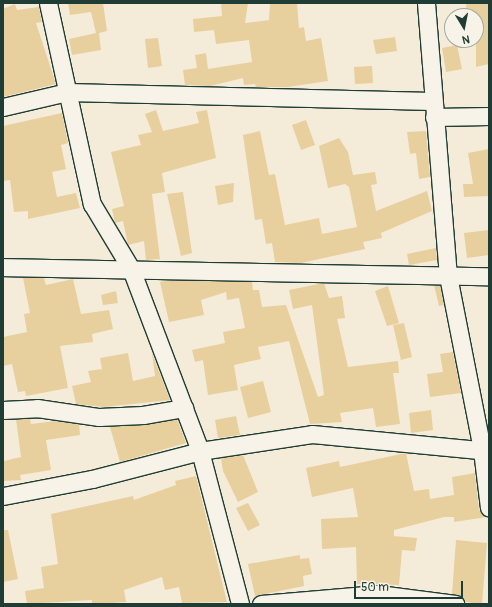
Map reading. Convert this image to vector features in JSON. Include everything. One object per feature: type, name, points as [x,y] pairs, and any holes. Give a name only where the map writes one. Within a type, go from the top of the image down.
[{"type":"street","points":[[48,3],[92,204],[131,269],[200,451],[240,604]]},
{"type":"street","points":[[426,3],[432,101],[448,276],[486,451],[489,508]]},
{"type":"street","points":[[3,107],[67,92],[432,101]]},
{"type":"street","points":[[434,118],[489,116]]},
{"type":"street","points":[[3,267],[489,276]]},
{"type":"street","points":[[3,410],[37,408],[99,417],[142,415],[184,408]]},
{"type":"street","points":[[3,496],[92,479],[200,451],[312,434],[486,451]]},
{"type":"street","points":[[261,604],[378,594],[455,604]]},
{"type":"building","points":[[68,3],[103,3],[107,31],[99,33],[101,50],[72,55],[69,39],[96,33],[91,12],[70,15]]},
{"type":"building","points":[[221,3],[248,3],[245,23],[269,20],[270,3],[297,3],[299,28],[304,27],[306,41],[321,38],[328,81],[288,87],[256,87],[255,84],[244,85],[243,78],[210,86],[185,85],[183,70],[197,68],[195,55],[206,53],[208,69],[252,62],[249,40],[216,44],[214,30],[194,32],[193,19],[222,16]]},
{"type":"building","points":[[466,3],[489,3],[489,64],[476,67],[476,48],[484,48],[484,8],[466,8]]},
{"type":"building","points":[[15,4],[17,10],[39,7],[42,22],[36,23],[56,84],[3,97],[3,9]]},
{"type":"building","points":[[395,37],[397,51],[376,54],[373,40]]},
{"type":"building","points":[[158,38],[162,66],[148,68],[145,39]]},
{"type":"building","points":[[442,48],[458,48],[462,69],[446,72]]},
{"type":"building","points":[[372,66],[373,83],[355,84],[354,67]]},
{"type":"building","points":[[156,110],[163,131],[199,123],[196,112],[207,110],[216,158],[162,173],[165,192],[152,194],[160,259],[146,260],[144,241],[128,245],[123,221],[115,223],[112,209],[124,206],[111,152],[141,145],[138,135],[152,132],[145,114]]},
{"type":"building","points":[[62,113],[68,143],[61,145],[66,169],[52,172],[57,197],[76,193],[80,208],[28,219],[28,211],[14,212],[10,180],[3,181],[3,126]]},
{"type":"building","points":[[306,120],[315,145],[301,150],[292,125]]},
{"type":"building","points":[[260,131],[269,175],[275,174],[285,225],[319,218],[322,234],[357,227],[349,187],[345,184],[328,188],[319,146],[339,138],[348,152],[353,175],[375,172],[377,184],[371,185],[376,211],[427,191],[432,211],[381,233],[382,238],[363,242],[365,249],[301,263],[275,262],[272,243],[266,244],[262,219],[255,220],[243,135]]},
{"type":"building","points":[[426,131],[430,177],[419,179],[416,153],[410,154],[407,132]]},
{"type":"building","points":[[489,149],[489,196],[464,197],[463,184],[473,184],[468,153]]},
{"type":"building","points":[[234,183],[233,202],[218,205],[215,186]]},
{"type":"building","points":[[183,192],[192,253],[181,256],[167,194]]},
{"type":"building","points":[[489,230],[489,255],[467,258],[464,233]]},
{"type":"building","points":[[436,248],[437,260],[409,265],[407,254]]},
{"type":"building","points":[[23,278],[44,278],[46,285],[73,279],[81,314],[109,310],[113,329],[92,334],[93,342],[60,346],[68,388],[26,396],[25,391],[18,392],[12,364],[3,366],[3,337],[27,332],[24,314],[30,313]]},
{"type":"building","points":[[170,280],[252,282],[253,290],[259,290],[262,307],[286,305],[318,397],[324,395],[312,305],[293,309],[289,290],[324,283],[329,298],[342,296],[345,318],[337,319],[348,367],[398,361],[399,373],[393,373],[400,424],[376,427],[373,408],[340,413],[342,422],[310,424],[289,341],[258,347],[261,359],[234,365],[238,390],[208,395],[203,360],[195,362],[192,350],[225,343],[223,332],[245,328],[239,298],[227,300],[226,292],[201,300],[204,315],[169,322],[160,282]]},
{"type":"building","points":[[434,285],[440,285],[444,305],[439,306]]},
{"type":"building","points":[[388,286],[399,323],[387,326],[375,291]]},
{"type":"building","points":[[116,291],[118,303],[103,305],[101,295]]},
{"type":"building","points":[[404,323],[412,357],[401,360],[393,325]]},
{"type":"building","points":[[453,352],[461,393],[430,397],[427,374],[443,372],[440,354]]},
{"type":"building","points":[[128,353],[133,381],[155,376],[152,353],[170,400],[104,407],[76,404],[72,386],[91,382],[88,371],[102,369],[100,358]]},
{"type":"building","points":[[263,381],[271,412],[248,418],[240,387]]},
{"type":"building","points":[[431,410],[433,430],[411,433],[409,413]]},
{"type":"building","points":[[236,416],[240,435],[218,438],[215,420]]},
{"type":"building","points":[[30,418],[31,424],[55,421],[79,424],[80,435],[46,440],[51,470],[20,475],[21,480],[3,481],[4,461],[21,457],[16,419]]},
{"type":"building","points":[[177,419],[186,443],[120,462],[110,427]]},
{"type":"building","points":[[406,453],[414,491],[429,489],[430,499],[454,495],[452,477],[475,473],[479,510],[487,517],[454,522],[454,517],[444,517],[394,530],[394,536],[417,538],[415,551],[402,550],[399,585],[357,584],[356,547],[322,549],[321,519],[358,517],[353,488],[312,497],[306,468],[339,461],[340,467]]},
{"type":"building","points":[[243,455],[258,492],[238,502],[223,471],[221,458]]},
{"type":"building","points":[[196,476],[227,602],[182,603],[179,587],[165,590],[162,577],[124,590],[126,602],[92,604],[92,600],[27,604],[25,591],[44,588],[41,567],[58,564],[51,514],[133,496],[134,500],[176,485],[175,481]]},
{"type":"building","points":[[248,503],[260,525],[248,531],[236,508]]},
{"type":"building","points":[[3,530],[8,530],[18,579],[3,582]]},
{"type":"building","points":[[456,540],[487,543],[482,604],[465,602],[461,596],[452,594]]},
{"type":"building","points":[[300,555],[300,559],[309,558],[312,574],[303,576],[304,586],[255,596],[248,564]]}]
